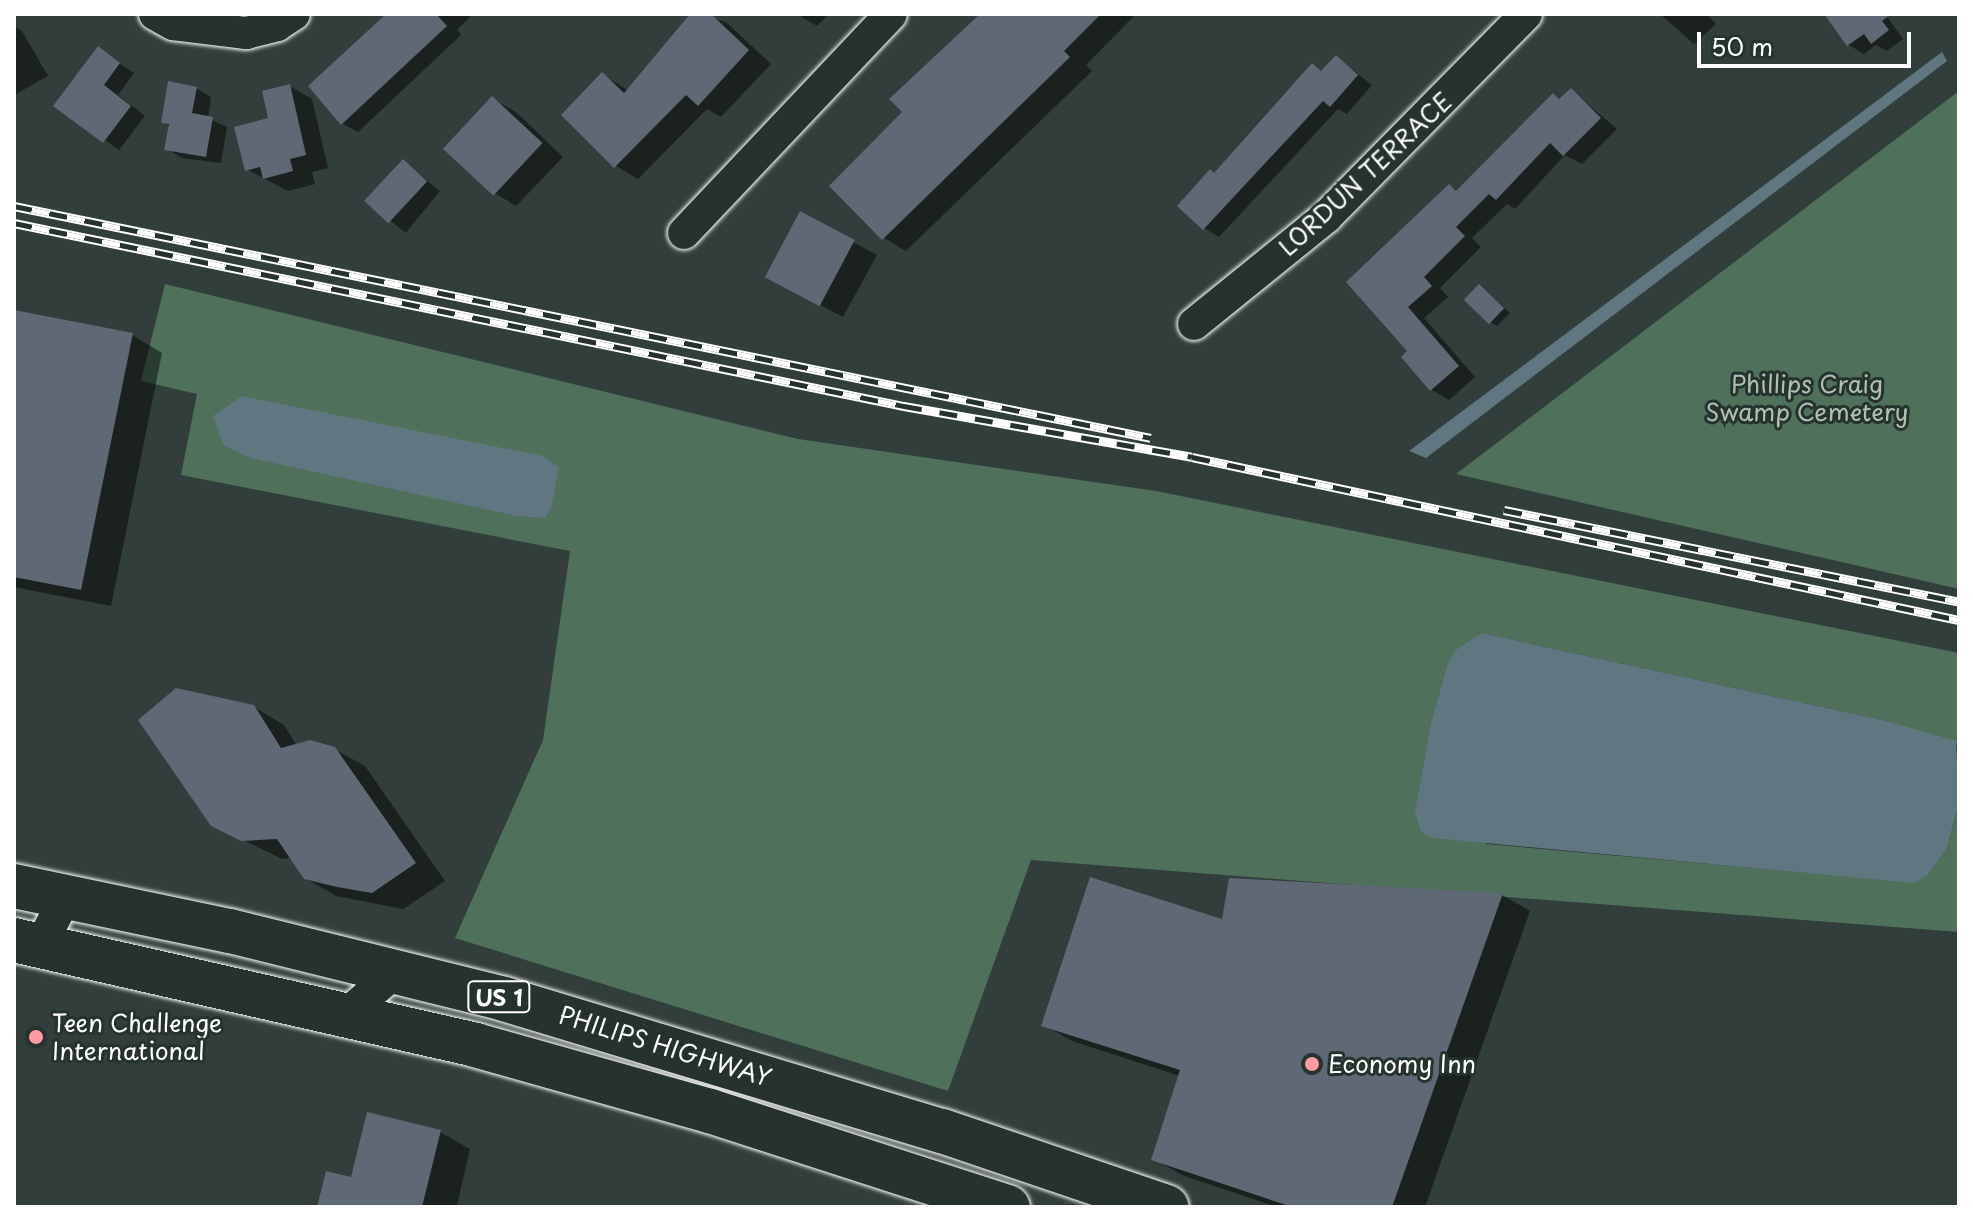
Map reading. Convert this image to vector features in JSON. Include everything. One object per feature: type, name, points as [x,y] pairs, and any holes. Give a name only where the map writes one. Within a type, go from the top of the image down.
[{"type":"main road","name":"PHILIPS HIGHWAY","points":[[14,886],[396,971],[840,1099],[1166,1207]]},
{"type":"main road","name":"PHILIPS HIGHWAY","points":[[28,942],[348,1013],[823,1147],[1008,1207]]},
{"type":"street","points":[[164,19],[246,33],[277,25],[294,14]]},
{"type":"street","points":[[684,233],[891,14]]},
{"type":"street","name":"LORDUN TERRACE","points":[[1194,324],[1326,217],[1526,14]]},
{"type":"street","points":[[28,942],[66,896]]},
{"type":"street","points":[[348,1013],[396,971]]},
{"type":"street","points":[[823,1147],[840,1099]]},
{"type":"green space","name":"Phillips Craig Swamp Cemetery","points":[[1959,91],[1959,589],[1456,474]]},
{"type":"green space","points":[[165,284],[798,439],[1156,491],[1959,653],[1959,744],[1887,721],[1482,633],[1486,844],[1822,874],[1929,874],[1947,848],[1959,803],[1959,932],[1031,860],[948,1091],[455,938],[543,740],[570,551],[181,475],[197,394],[141,381]]},
{"type":"water","points":[[1942,52],[1947,61],[1426,458],[1409,451]]},
{"type":"water","points":[[242,396],[543,456],[559,467],[551,508],[545,518],[517,516],[251,458],[224,446],[213,416]]},
{"type":"water","points":[[1482,633],[1887,721],[1956,741],[1959,803],[1947,848],[1929,874],[1914,883],[1433,838],[1421,832],[1415,811],[1432,720],[1448,663],[1456,650]]},
{"type":"building","points":[[386,14],[436,14],[447,26],[341,125],[308,86]]},
{"type":"building","points":[[690,14],[711,14],[749,50],[698,106],[686,95],[614,168],[561,115],[602,72],[624,93]]},
{"type":"building","points":[[980,14],[1101,14],[1064,51],[1070,57],[882,240],[829,186],[902,112],[889,99]]},
{"type":"building","points":[[1824,14],[1891,14],[1882,21],[1889,30],[1871,44],[1864,34],[1847,46]]},
{"type":"building","points":[[98,46],[120,63],[104,85],[131,106],[103,143],[53,106]]},
{"type":"building","points":[[1336,55],[1358,75],[1330,107],[1323,101],[1203,230],[1177,206],[1210,169],[1214,173],[1312,63],[1321,71]]},
{"type":"building","points":[[168,81],[197,87],[192,113],[213,117],[206,157],[164,150],[169,124],[161,123]]},
{"type":"building","points":[[290,84],[306,155],[290,159],[293,171],[263,179],[260,167],[245,171],[234,127],[268,118],[262,91]]},
{"type":"building","points":[[1571,88],[1601,118],[1563,156],[1550,143],[1496,200],[1489,194],[1456,227],[1465,236],[1424,277],[1432,286],[1408,307],[1459,366],[1430,391],[1401,357],[1407,351],[1346,282],[1449,184],[1456,191],[1553,93],[1559,99]]},
{"type":"building","points":[[492,96],[542,143],[493,196],[443,149]]},
{"type":"building","points":[[403,159],[427,182],[388,223],[364,201]]},
{"type":"building","points":[[800,211],[855,240],[820,306],[765,277]]},
{"type":"building","points":[[1479,284],[1504,308],[1489,324],[1464,300]]},
{"type":"building","points":[[14,310],[133,333],[81,590],[14,577]]},
{"type":"building","points":[[176,688],[254,705],[281,748],[310,740],[335,747],[416,863],[372,893],[337,887],[304,879],[277,839],[241,841],[211,826],[138,720]]},
{"type":"building","name":"Economy Inn","points":[[1090,877],[1222,919],[1229,878],[1503,893],[1392,1207],[1292,1207],[1151,1160],[1180,1070],[1041,1026]]},
{"type":"building","points":[[367,1112],[441,1130],[422,1207],[317,1207],[326,1171],[351,1177]]},
{"type":"railway","points":[[14,206],[1151,438]]},
{"type":"railway","points":[[14,223],[904,406],[1192,457],[1959,620]]},
{"type":"railway","points":[[1504,510],[1959,602]]},
{"type":"place","name":"Teen Challenge International","points":[[36,1037]]},
{"type":"place","name":"Economy Inn","points":[[1312,1064]]}]
